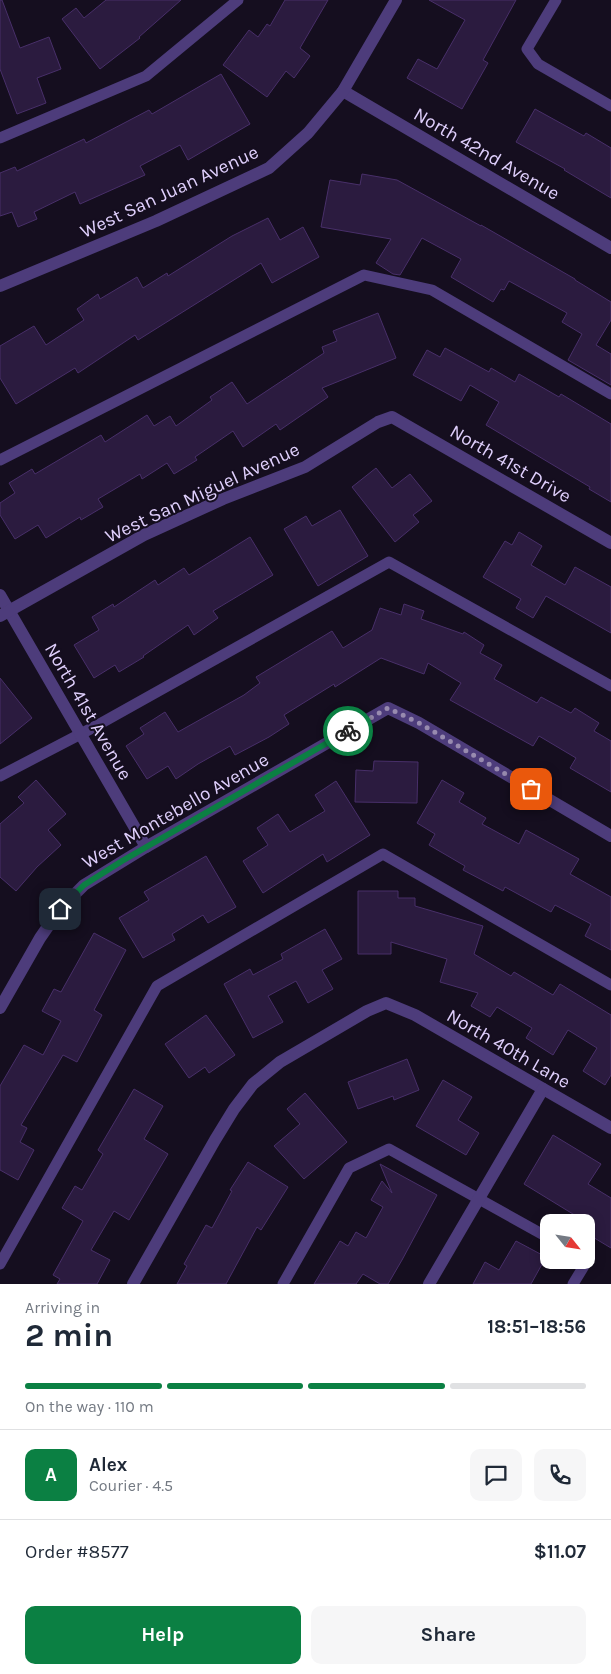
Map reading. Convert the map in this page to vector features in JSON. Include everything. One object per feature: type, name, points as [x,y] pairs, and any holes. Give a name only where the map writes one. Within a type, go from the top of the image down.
[{"type":"street","name":"West San Juan Avenue","points":[[0,286],[156,221],[269,168],[308,133],[343,91],[396,0]]},
{"type":"street","name":"North 42nd Avenue","points":[[343,91],[611,248]]},
{"type":"street","name":"North 41st Drive","points":[[392,417],[611,543]]},
{"type":"street","name":"West San Miguel Avenue","points":[[5,614],[144,535],[223,499],[305,467],[378,422],[392,417]]},
{"type":"street","name":"North 41st Avenue","points":[[0,595],[5,614],[82,734],[146,847]]},
{"type":"street","name":"West Montebello Avenue","points":[[0,1008],[40,938],[60,909],[84,885],[146,847],[388,708],[419,723],[611,836]]},
{"type":"street","name":"North 40th Lane","points":[[133,1284],[234,1108],[253,1084],[280,1062],[367,1011],[386,1003],[416,1015],[611,1128]]},
{"type":"street","points":[[429,1284],[543,1089]]},
{"type":"lane","points":[[0,138],[146,76],[238,0]]},
{"type":"lane","points":[[556,0],[527,49],[538,64],[611,106]]},
{"type":"lane","points":[[0,460],[364,275],[432,290],[611,394]]},
{"type":"lane","points":[[0,776],[82,734],[389,562],[611,686]]},
{"type":"lane","points":[[0,1264],[158,986],[384,854],[611,985]]},
{"type":"lane","points":[[283,1284],[349,1168],[388,1149],[540,1233]]},
{"type":"lane","points":[[574,1284],[582,1269]]},
{"type":"building","points":[[0,0],[2,0],[20,48],[49,37],[61,69],[37,78],[46,103],[17,114],[0,69]]},
{"type":"building","points":[[106,0],[181,0],[140,38],[100,69],[62,19],[76,8],[84,18]]},
{"type":"building","points":[[285,0],[328,0],[300,48],[310,56],[294,78],[286,71],[267,97],[223,65],[249,30],[258,37],[267,24],[270,26]]},
{"type":"building","points":[[429,0],[516,0],[483,60],[488,63],[462,109],[407,78],[418,59],[437,69],[465,20]]},
{"type":"building","points":[[221,74],[250,124],[188,160],[180,145],[140,166],[145,175],[80,204],[75,192],[34,212],[37,219],[18,227],[12,212],[0,216],[0,173],[15,167],[17,171],[84,139],[86,143],[149,110],[152,114]]},
{"type":"building","points":[[535,109],[584,136],[586,133],[611,148],[611,198],[565,169],[516,142]]},
{"type":"building","points":[[362,174],[397,180],[481,225],[611,302],[611,320],[596,345],[611,354],[611,385],[568,360],[582,334],[562,322],[567,313],[509,281],[504,290],[501,289],[493,302],[451,277],[461,259],[422,238],[400,275],[393,274],[376,263],[391,239],[321,227],[330,180],[360,185]]},
{"type":"building","points":[[268,218],[280,240],[303,227],[319,257],[272,283],[261,263],[138,340],[135,335],[78,373],[75,368],[16,404],[0,378],[0,346],[34,326],[46,345],[84,320],[77,309],[98,294],[100,299],[137,277],[143,288],[167,273],[168,276],[232,236]]},
{"type":"building","points":[[378,313],[396,358],[322,388],[328,397],[280,430],[276,424],[243,447],[233,431],[195,457],[197,460],[174,474],[167,463],[142,479],[140,474],[98,499],[103,507],[81,520],[80,517],[46,538],[38,525],[15,539],[0,515],[0,503],[15,493],[9,483],[32,469],[35,474],[101,435],[105,442],[147,415],[154,426],[170,416],[176,426],[212,400],[210,397],[232,382],[247,404],[324,353],[322,347],[337,341],[333,331]]},
{"type":"building","points":[[445,348],[489,372],[491,368],[515,382],[519,374],[559,397],[561,394],[611,424],[611,502],[589,489],[590,487],[486,425],[499,402],[470,385],[461,401],[413,375],[427,350],[440,357]]},
{"type":"building","points":[[376,468],[392,488],[410,474],[432,501],[413,515],[419,522],[395,542],[352,487]]},
{"type":"building","points":[[340,510],[368,556],[318,586],[284,529],[306,516],[312,526]]},
{"type":"building","points":[[519,532],[542,546],[531,565],[565,585],[575,567],[611,587],[611,633],[546,596],[533,618],[516,608],[521,599],[483,577],[505,541],[512,545]]},
{"type":"building","points":[[250,537],[273,575],[213,611],[218,618],[194,635],[188,625],[144,657],[119,672],[115,665],[94,678],[74,645],[99,630],[92,617],[113,604],[114,607],[155,580],[158,585],[184,568],[189,575]]},
{"type":"building","points":[[404,604],[424,611],[421,619],[463,634],[464,632],[484,645],[480,653],[502,665],[494,679],[537,703],[541,697],[571,713],[575,708],[599,723],[594,731],[611,741],[611,792],[570,768],[576,758],[539,736],[533,746],[450,700],[461,683],[428,663],[424,674],[381,658],[335,687],[334,684],[284,715],[289,724],[269,737],[235,755],[230,746],[176,779],[168,766],[147,779],[126,746],[144,734],[140,728],[165,712],[178,732],[244,695],[260,683],[256,677],[332,631],[343,648],[372,630],[380,608],[401,615]]},
{"type":"building","points":[[0,678],[32,718],[0,744]]},
{"type":"building","points":[[374,761],[418,762],[417,803],[355,802],[356,770],[373,771]]},
{"type":"building","points":[[36,780],[66,814],[48,830],[61,845],[37,867],[16,891],[0,877],[0,824],[24,803],[18,797]]},
{"type":"building","points":[[442,780],[464,793],[459,802],[486,818],[482,824],[519,844],[526,830],[579,859],[570,874],[611,897],[611,950],[585,936],[591,924],[555,905],[551,912],[505,887],[503,891],[463,870],[465,866],[429,845],[435,834],[417,823]]},
{"type":"building","points":[[336,781],[370,835],[327,862],[323,854],[263,893],[243,861],[268,845],[257,828],[278,814],[290,832],[325,811],[315,795]]},
{"type":"building","points":[[206,856],[236,907],[208,923],[203,915],[172,934],[175,940],[143,958],[119,918],[149,900],[144,892]]},
{"type":"building","points":[[358,891],[398,891],[398,898],[415,898],[415,906],[483,926],[474,954],[511,976],[514,972],[553,995],[560,984],[611,1015],[611,1075],[605,1085],[583,1071],[597,1048],[568,1030],[553,1055],[526,1038],[532,1028],[497,1007],[490,1017],[471,1006],[478,993],[440,982],[447,959],[391,942],[391,954],[358,954]]},
{"type":"building","points":[[325,929],[342,959],[322,970],[333,989],[308,1003],[296,981],[268,996],[283,1022],[253,1038],[224,984],[250,969],[253,975],[283,959],[281,954]]},
{"type":"building","points":[[94,933],[126,950],[94,1010],[102,1015],[77,1062],[63,1055],[21,1125],[27,1128],[20,1142],[34,1150],[18,1180],[0,1170],[0,1086],[24,1045],[43,1055],[61,1021],[42,1011],[54,989],[61,992]]},
{"type":"building","points":[[206,1015],[235,1055],[209,1073],[205,1067],[189,1078],[165,1044]]},
{"type":"building","points":[[407,1059],[419,1090],[394,1100],[393,1096],[358,1109],[348,1082]]},
{"type":"building","points":[[443,1080],[472,1097],[458,1120],[479,1133],[466,1155],[416,1126]]},
{"type":"building","points":[[134,1089],[163,1106],[144,1139],[168,1154],[129,1220],[114,1211],[91,1250],[110,1260],[97,1284],[57,1284],[60,1279],[53,1275],[83,1221],[62,1208],[75,1186],[82,1190],[103,1154],[98,1150]]},
{"type":"building","points":[[305,1093],[347,1142],[304,1179],[274,1146],[300,1124],[287,1109]]},
{"type":"building","points":[[553,1135],[601,1164],[588,1184],[611,1198],[611,1248],[595,1238],[595,1214],[573,1214],[524,1184]]},
{"type":"building","points":[[248,1162],[288,1187],[261,1230],[257,1227],[226,1284],[177,1284],[187,1266],[184,1264],[206,1225],[212,1228],[232,1191],[230,1190]]},
{"type":"building","points":[[380,1164],[437,1195],[402,1260],[388,1284],[380,1284],[363,1274],[356,1284],[314,1284],[340,1241],[348,1246],[356,1232],[366,1238],[383,1207],[371,1200],[382,1181],[392,1193]]},
{"type":"building","points":[[516,1241],[540,1254],[540,1268],[531,1284],[473,1284],[485,1262],[499,1270]]},
{"type":"way so far","points":[[348,731],[388,708],[419,723],[531,789]]},
{"type":"route","points":[[60,909],[84,885],[122,861],[348,731]]}]
